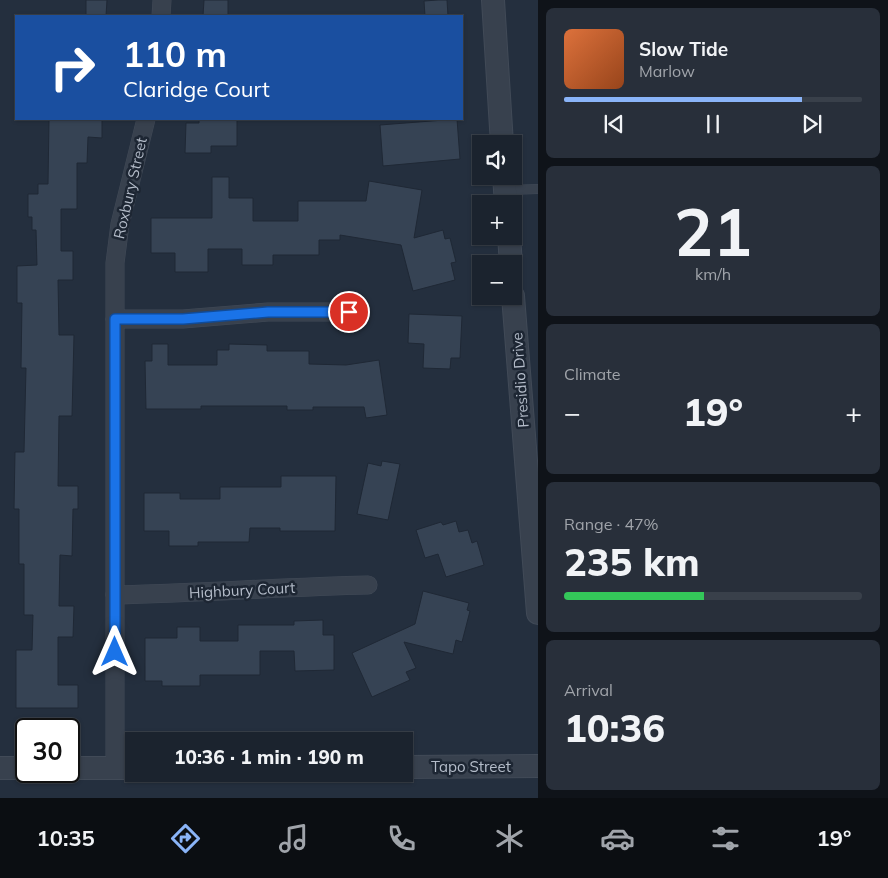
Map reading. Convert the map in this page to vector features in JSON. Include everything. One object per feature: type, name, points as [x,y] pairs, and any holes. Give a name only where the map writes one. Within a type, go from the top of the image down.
[{"type":"street","points":[[161,15],[162,0]]},
{"type":"street","points":[[493,0],[501,135]]},
{"type":"street","name":"Roxbury Street","points":[[125,768],[115,595],[115,263],[120,224],[146,120]]},
{"type":"street","name":"Presidio Drive","points":[[514,305],[538,614]]},
{"type":"street","points":[[115,319],[183,319],[268,312],[349,312]]},
{"type":"street","name":"Highbury Court","points":[[115,595],[190,594],[285,587],[368,585]]},
{"type":"street","name":"Tapo Street","points":[[413,767],[538,766]]},
{"type":"street","points":[[0,768],[15,768]]},
{"type":"street","points":[[80,768],[125,768]]},
{"type":"lane","points":[[505,190],[538,189]]},
{"type":"building","points":[[86,0],[107,0],[106,15],[86,15]]},
{"type":"building","points":[[204,0],[228,0],[228,15],[203,15]]},
{"type":"building","points":[[447,0],[448,15],[425,15],[424,1]]},
{"type":"building","points":[[49,120],[102,120],[102,138],[88,137],[87,163],[77,163],[77,209],[61,209],[61,251],[73,251],[73,280],[58,280],[59,335],[74,335],[72,416],[59,416],[58,486],[78,486],[78,509],[73,509],[72,556],[60,555],[59,606],[74,606],[73,637],[58,637],[58,685],[78,685],[78,708],[16,708],[16,650],[32,650],[33,615],[24,615],[24,564],[19,564],[19,509],[14,509],[15,452],[24,452],[26,368],[21,368],[22,303],[17,303],[17,266],[37,265],[36,230],[32,230],[32,217],[28,217],[28,194],[38,194],[38,184],[48,184]]},
{"type":"building","points":[[199,120],[237,120],[237,146],[211,146],[211,153],[185,153],[186,123],[199,123]]},
{"type":"building","points":[[457,120],[460,159],[383,166],[380,125]]},
{"type":"building","points":[[212,177],[229,177],[229,198],[253,198],[253,221],[298,221],[298,201],[366,201],[369,181],[422,190],[414,238],[443,230],[445,239],[450,238],[456,262],[451,263],[455,280],[413,291],[401,245],[340,235],[340,240],[319,240],[319,255],[273,255],[273,265],[242,265],[242,249],[208,249],[208,272],[175,272],[175,253],[151,253],[151,218],[212,218]]},
{"type":"building","points":[[409,314],[462,316],[460,358],[451,358],[450,369],[423,368],[424,344],[408,343]]},
{"type":"building","points":[[152,344],[168,344],[168,365],[217,365],[217,350],[229,350],[229,344],[267,345],[267,351],[309,351],[309,364],[346,365],[379,360],[387,415],[366,418],[364,407],[313,407],[313,410],[287,410],[287,406],[201,406],[201,409],[146,409],[145,361],[152,361]]},
{"type":"building","points":[[382,461],[400,464],[388,520],[357,514],[368,463],[381,466]]},
{"type":"building","points":[[281,476],[336,476],[335,531],[280,531],[280,528],[250,528],[249,542],[198,542],[198,546],[169,546],[169,531],[144,531],[144,493],[180,493],[180,499],[220,499],[220,487],[281,487]]},
{"type":"building","points":[[456,521],[459,532],[468,530],[472,543],[477,541],[484,565],[446,577],[438,554],[425,558],[416,530],[441,522],[443,525]]},
{"type":"building","points":[[423,591],[469,603],[467,610],[470,611],[462,642],[456,640],[453,654],[404,642],[416,668],[406,672],[410,680],[372,697],[352,653],[415,624]]},
{"type":"building","points":[[323,620],[323,635],[334,635],[334,670],[295,671],[294,651],[260,651],[260,675],[200,675],[200,686],[162,686],[162,681],[145,681],[145,638],[177,638],[177,627],[200,627],[200,641],[238,641],[238,625],[294,625],[294,621]]},
{"type":"route","points":[[115,652],[115,319],[183,319],[268,312],[349,312]]}]
